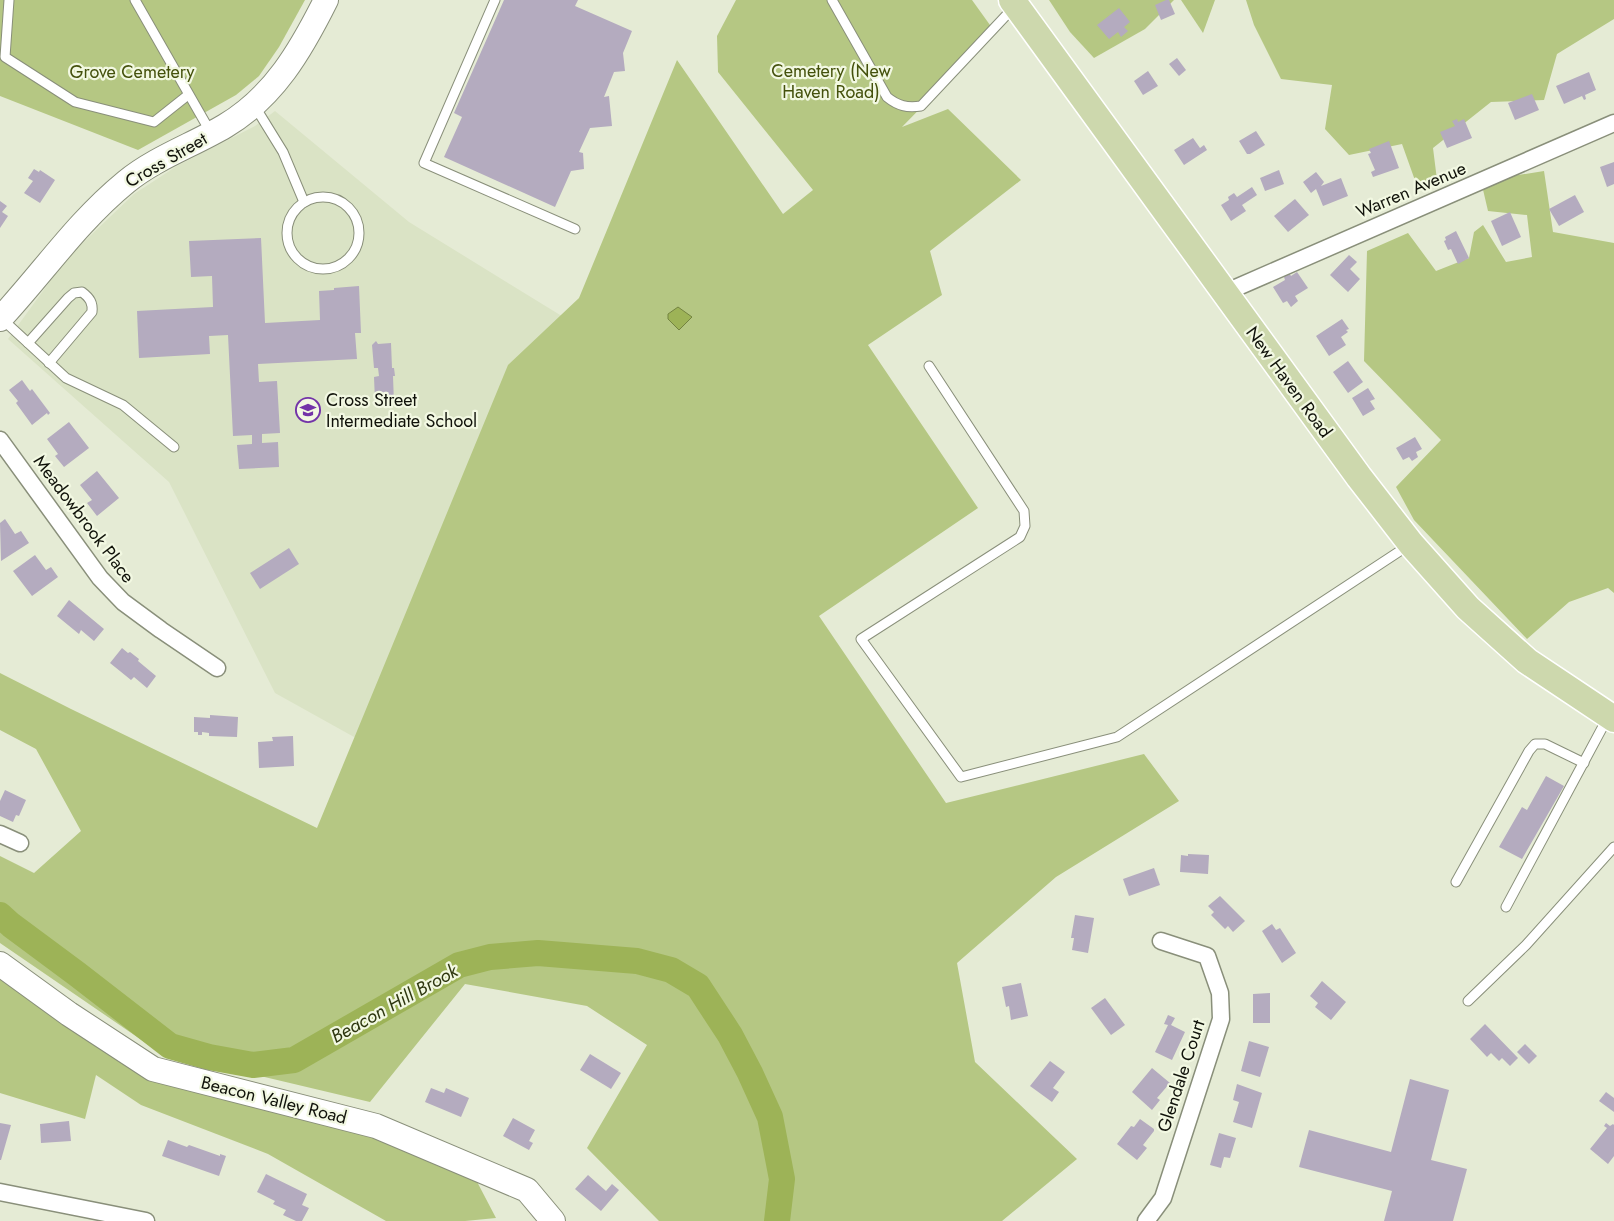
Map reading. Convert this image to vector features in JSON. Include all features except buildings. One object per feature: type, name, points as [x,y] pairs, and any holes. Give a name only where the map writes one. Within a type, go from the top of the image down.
[{"type":"main road","name":"New Haven Road","points":[[1014,2],[1224,293],[1359,477],[1411,544],[1468,608],[1527,661],[1611,718]]},
{"type":"street","name":"Cross Street","points":[[1,319],[50,259],[106,199],[127,180],[226,125],[269,92],[288,68],[326,0]]},
{"type":"street","name":"Warren Avenue","points":[[1224,293],[1614,123]]},
{"type":"street","name":"Meadowbrook Place","points":[[0,440],[100,578],[123,602],[217,668]]},
{"type":"street","points":[[0,834],[20,843]]},
{"type":"street","name":"Glendale Court","points":[[1146,1221],[1163,1198],[1221,1019],[1220,993],[1207,956],[1161,941]]},
{"type":"street","name":"Beacon Valley Road","points":[[0,964],[69,1014],[153,1068],[376,1126],[527,1190],[553,1221]]},
{"type":"street","points":[[0,1192],[69,1204],[146,1221]]},
{"type":"lane","points":[[9,0],[4,58],[76,102],[154,122],[188,95]]},
{"type":"lane","points":[[135,0],[211,134]]},
{"type":"lane","points":[[495,0],[424,163],[575,229]]},
{"type":"lane","points":[[832,0],[887,97],[900,106],[910,107],[921,106],[1014,2]]},
{"type":"lane","points":[[254,105],[283,152],[304,202]]},
{"type":"lane","points":[[327,197],[339,200],[356,218],[359,229],[358,241],[353,252],[345,261],[335,267],[323,269],[312,267],[301,262],[293,253],[288,237],[289,220],[295,210],[304,202],[315,198],[327,197]]},
{"type":"lane","points":[[28,343],[74,293],[82,292],[89,297],[93,306],[92,312],[49,362]]},
{"type":"lane","points":[[1,319],[66,378],[123,405],[174,447]]},
{"type":"lane","points":[[929,366],[1024,511],[1025,526],[1020,537],[862,639],[961,777],[1117,737],[1411,544]]},
{"type":"lane","points":[[1506,907],[1584,763],[1611,718]]},
{"type":"lane","points":[[1456,882],[1529,751],[1535,744],[1545,744],[1584,763]]},
{"type":"lane","points":[[1468,1002],[1526,945],[1614,847]]},
{"type":"shaded area","name":"Cross Street Intermediate School","points":[[275,111],[409,222],[565,318],[390,757],[275,693],[169,482],[8,339],[67,258],[134,194],[177,166],[255,126]]},
{"type":"shaded area","points":[[678,307],[692,317],[679,330],[668,319],[668,314]]},
{"type":"green space","name":"Grove Cemetery","points":[[0,0],[305,0],[279,47],[259,76],[236,95],[138,150],[0,96]]},
{"type":"green space","name":"Cemetery (New Haven Road)","points":[[736,0],[972,0],[995,32],[902,127],[948,109],[1021,180],[930,251],[942,295],[868,345],[978,508],[819,616],[946,803],[1144,754],[1179,801],[1056,877],[957,963],[975,1062],[1077,1159],[1002,1221],[659,1221],[587,1148],[647,1045],[587,1006],[465,984],[370,1102],[159,1052],[0,943],[0,856],[34,873],[81,831],[36,749],[0,730],[0,673],[317,828],[508,365],[579,298],[677,60],[783,214],[813,190],[718,72],[717,36]]},
{"type":"green space","points":[[1049,0],[1174,0],[1145,29],[1094,58],[1070,32]]},
{"type":"green space","points":[[1181,0],[1215,0],[1203,33]]},
{"type":"green space","points":[[1246,0],[1614,0],[1614,19],[1557,54],[1544,100],[1491,102],[1433,148],[1437,180],[1417,186],[1402,144],[1349,155],[1325,129],[1332,85],[1281,79],[1254,25]]},
{"type":"green space","points":[[1544,171],[1553,232],[1614,243],[1614,593],[1608,588],[1569,602],[1527,639],[1414,520],[1396,487],[1441,440],[1364,361],[1367,251],[1408,233],[1436,271],[1469,258],[1474,232],[1483,225],[1506,262],[1532,257],[1527,215],[1488,211],[1481,181]]},
{"type":"green space","points":[[0,974],[147,1077],[360,1129],[474,1176],[496,1218],[465,1221],[386,1221],[268,1154],[141,1105],[96,1075],[85,1119],[0,1093]]},
{"type":"waterway","name":"Beacon Hill Brook","points":[[0,915],[170,1046],[209,1057],[253,1065],[294,1060],[459,965],[490,957],[538,953],[637,961],[671,970],[698,986],[730,1035],[770,1117],[782,1179],[777,1221]]},
{"type":"place","name":"Cross Street Intermediate School","points":[[308,410]]}]
